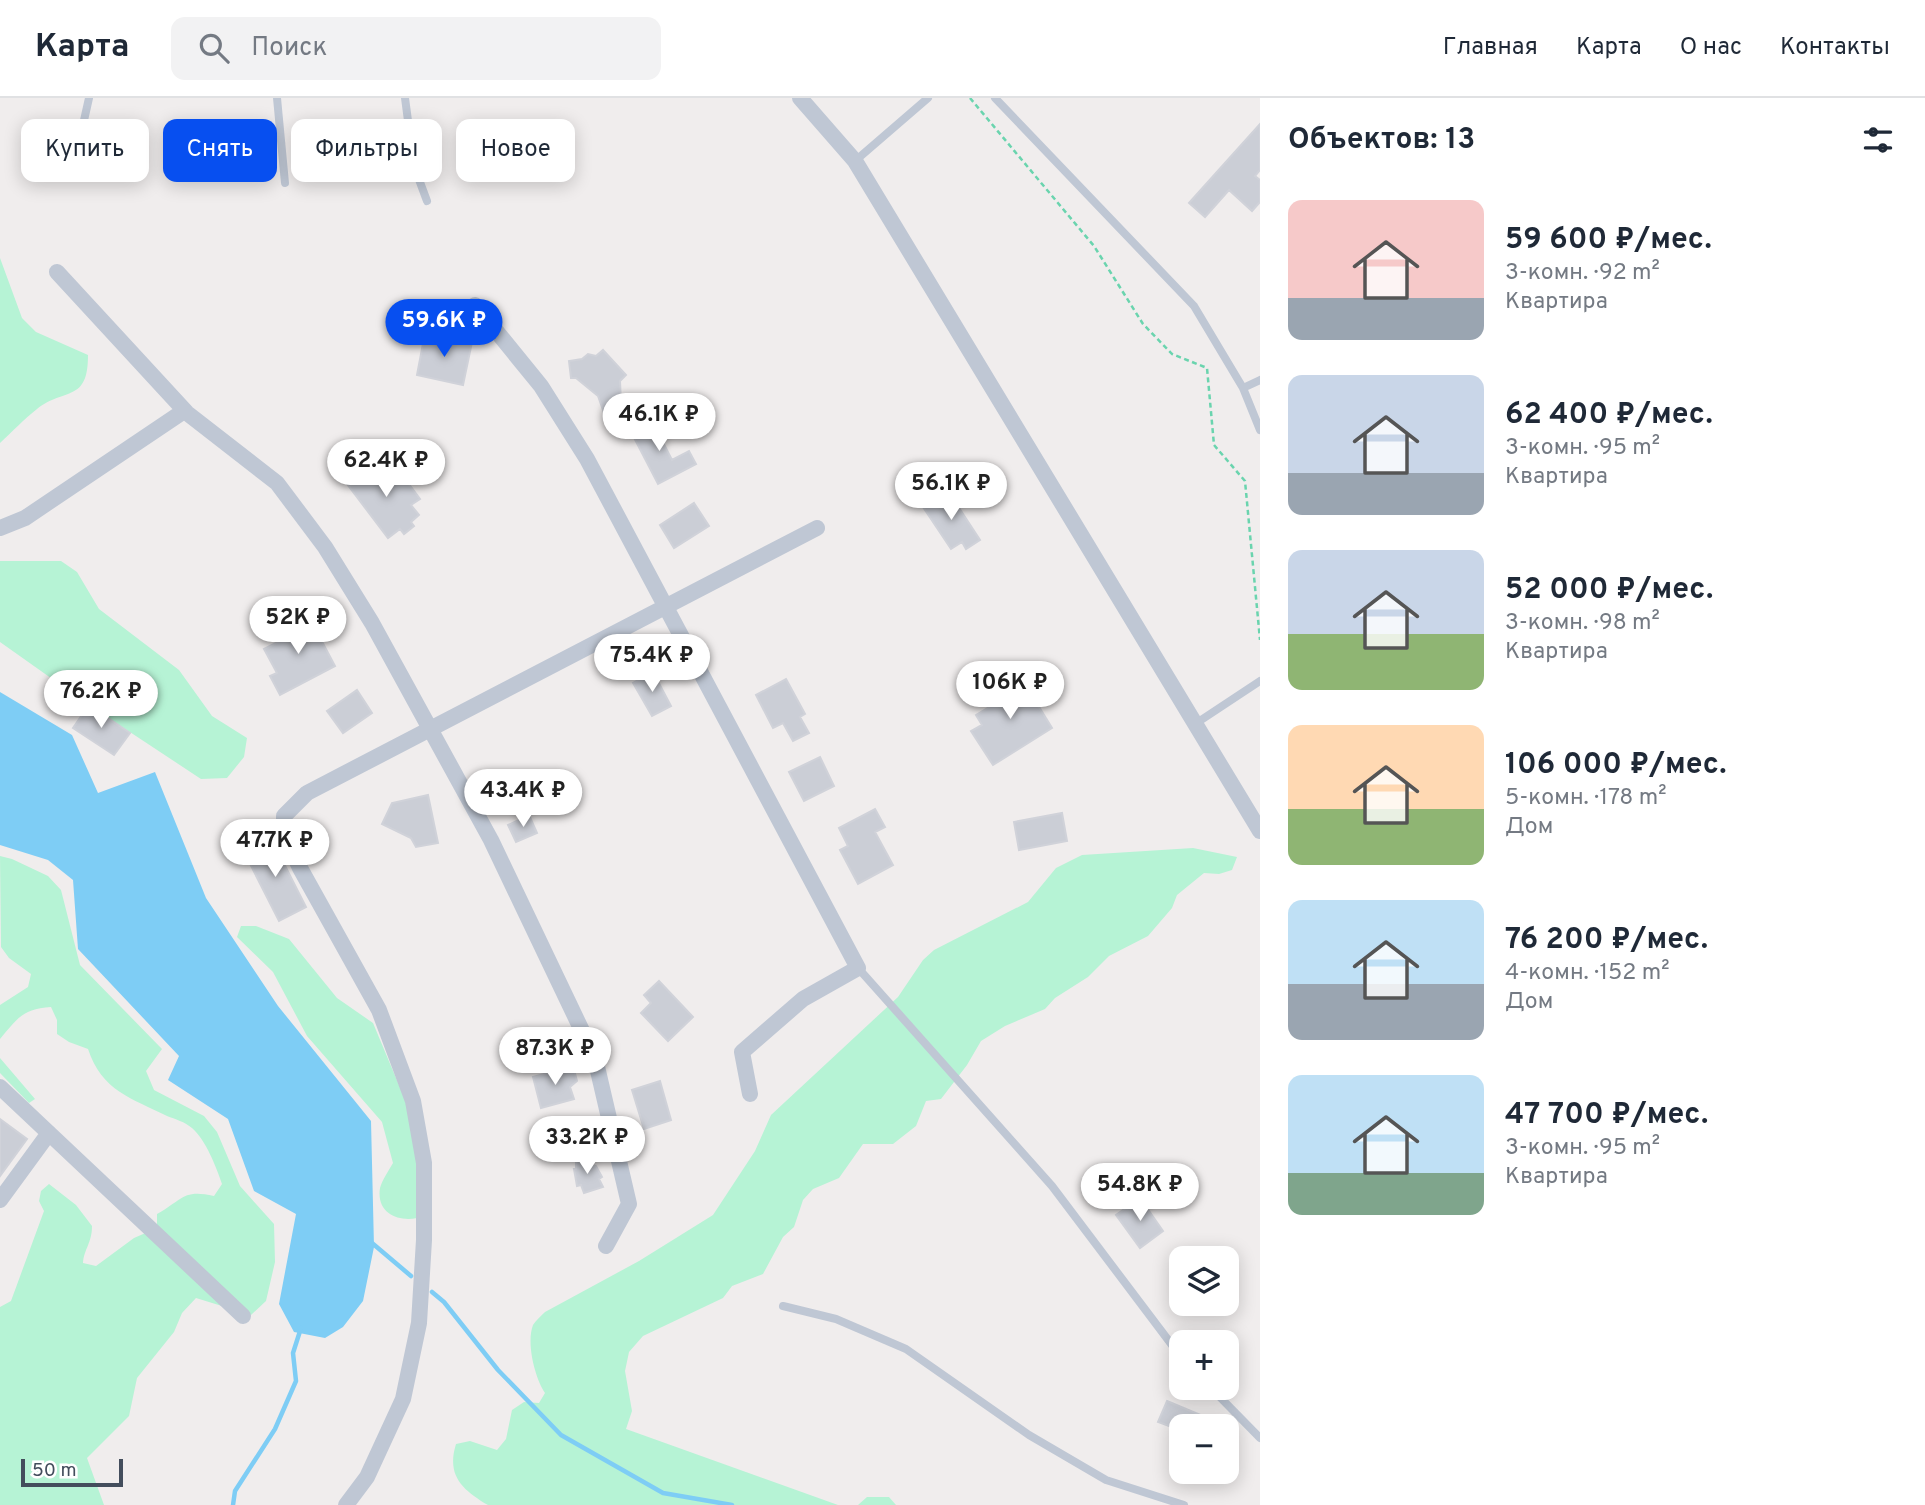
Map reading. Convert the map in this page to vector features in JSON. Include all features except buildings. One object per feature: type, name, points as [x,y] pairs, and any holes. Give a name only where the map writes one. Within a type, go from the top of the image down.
[{"type":"street","points":[[800,98],[855,162],[1260,831]]},
{"type":"street","points":[[57,272],[184,411],[277,483],[325,547],[372,623],[491,840],[595,1058],[629,1204],[606,1246]]},
{"type":"street","points":[[475,304],[541,386],[587,459],[858,968],[803,999],[742,1052],[750,1094]]},
{"type":"street","points":[[0,528],[25,518],[184,411]]},
{"type":"street","points":[[346,1505],[367,1477],[403,1399],[419,1322],[424,1240],[424,1163],[413,1101],[379,1010],[300,868],[284,834],[285,816],[307,793],[817,528]]},
{"type":"street","points":[[0,1087],[243,1316]]},
{"type":"street","points":[[0,1200],[49,1133]]},
{"type":"lane","points":[[84,119],[89,98]]},
{"type":"lane","points":[[277,98],[285,183]]},
{"type":"lane","points":[[404,98],[414,166],[427,201]]},
{"type":"lane","points":[[855,162],[928,98]]},
{"type":"lane","points":[[995,98],[1194,306],[1243,388],[1260,430]]},
{"type":"lane","points":[[1243,388],[1260,380]]},
{"type":"lane","points":[[1195,724],[1260,681]]},
{"type":"lane","points":[[858,968],[1052,1186],[1169,1341]]},
{"type":"lane","points":[[783,1306],[836,1319],[905,1349],[1029,1435],[1105,1480],[1184,1505]]},
{"type":"lane","points":[[1223,1400],[1260,1438]]},
{"type":"path","points":[[970,98],[1094,246],[1143,324],[1172,354],[1207,368],[1214,445],[1245,481],[1260,640]]},
{"type":"path","points":[[1256,592],[1260,595]]},
{"type":"green space","points":[[0,258],[22,318],[36,332],[88,355],[84,381],[79,387],[37,409],[0,443]]},
{"type":"green space","points":[[0,561],[61,561],[77,572],[99,609],[179,670],[212,716],[247,738],[244,757],[227,778],[201,779],[0,642]]},
{"type":"green space","points":[[1193,848],[1237,857],[1232,870],[1219,874],[1204,873],[1177,895],[1172,908],[1148,936],[1109,956],[1088,977],[1055,998],[1045,1009],[1005,1026],[981,1041],[967,1065],[941,1099],[926,1101],[916,1126],[893,1144],[863,1144],[839,1178],[813,1189],[803,1200],[794,1227],[783,1237],[763,1274],[732,1286],[723,1298],[643,1336],[629,1352],[625,1371],[632,1411],[626,1429],[838,1505],[488,1505],[464,1488],[453,1465],[456,1444],[470,1441],[497,1450],[506,1439],[512,1410],[524,1402],[539,1403],[545,1393],[535,1370],[531,1350],[531,1332],[536,1321],[545,1312],[639,1261],[713,1215],[755,1151],[771,1115],[898,997],[923,960],[934,950],[1028,902],[1056,868],[1082,855]]},
{"type":"green space","points":[[0,856],[48,876],[61,890],[80,965],[162,1049],[146,1071],[154,1090],[204,1116],[217,1132],[240,1186],[274,1224],[275,1262],[266,1301],[251,1315],[196,1298],[182,1313],[174,1332],[137,1378],[129,1416],[87,1458],[104,1505],[0,1505],[0,1307],[11,1301],[44,1211],[39,1201],[41,1191],[49,1184],[76,1205],[92,1226],[83,1263],[96,1266],[134,1238],[157,1228],[157,1214],[178,1200],[195,1194],[214,1196],[222,1184],[210,1154],[197,1133],[186,1124],[130,1098],[110,1084],[101,1075],[88,1049],[57,1034],[57,1020],[51,1007],[27,1013],[0,1039],[0,1005],[28,987],[31,974],[9,958],[1,947]]},
{"type":"green space","points":[[241,926],[256,926],[289,939],[337,998],[373,1023],[414,1121],[423,1192],[417,1218],[396,1217],[381,1204],[380,1188],[393,1163],[382,1122],[307,1036],[273,972],[237,937]]},
{"type":"green space","points":[[0,1058],[35,1099],[29,1103],[0,1073]]},
{"type":"green space","points":[[867,1497],[889,1497],[896,1505],[858,1505]]},
{"type":"water","points":[[0,692],[72,735],[98,793],[155,772],[206,898],[278,1006],[371,1121],[374,1247],[363,1301],[343,1327],[325,1338],[294,1332],[279,1304],[296,1214],[254,1191],[228,1119],[168,1080],[179,1056],[78,949],[73,880],[48,860],[0,845]]},
{"type":"waterway","points":[[372,1243],[411,1276]]},
{"type":"waterway","points":[[432,1292],[444,1302],[498,1370],[561,1435],[663,1493],[732,1505]]},
{"type":"waterway","points":[[233,1505],[235,1491],[275,1429],[296,1381],[293,1353],[301,1328]]}]
